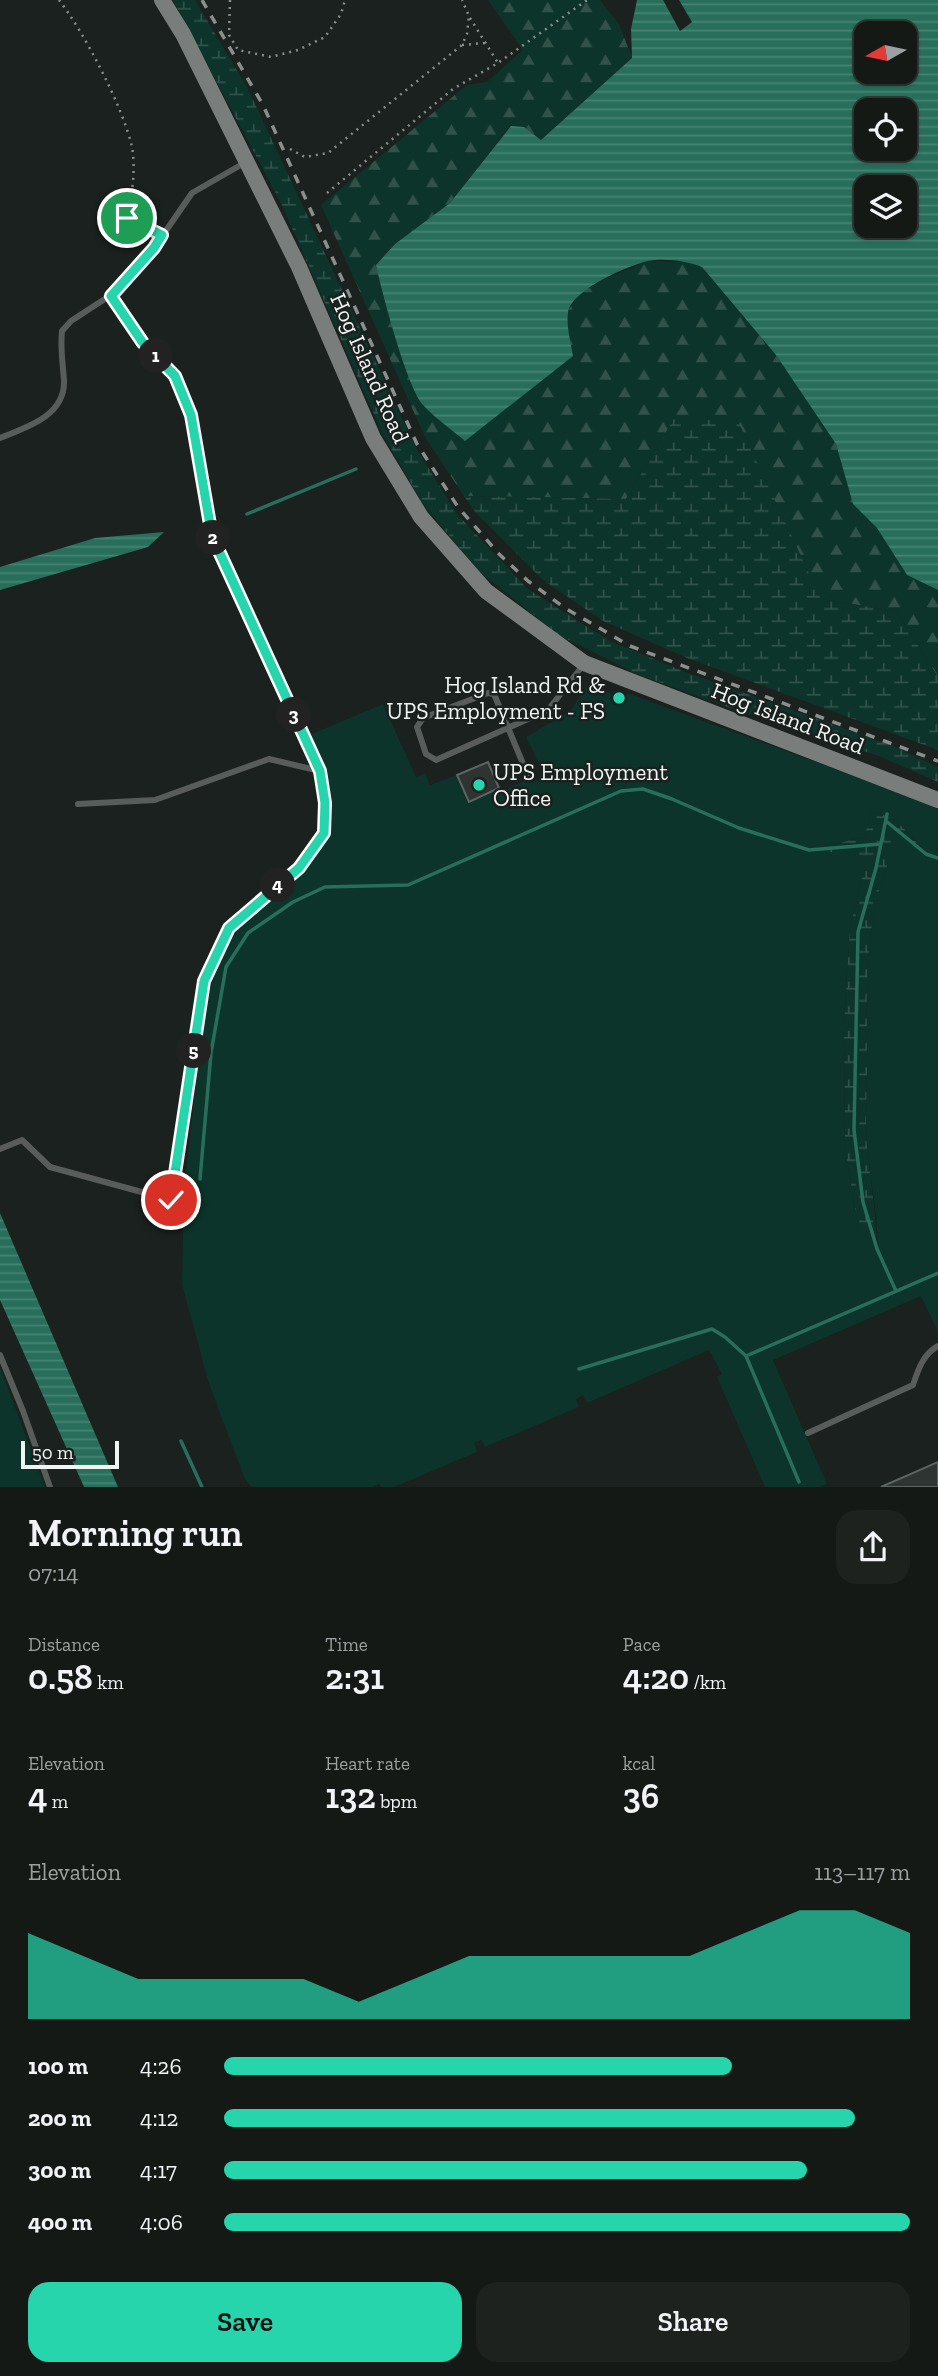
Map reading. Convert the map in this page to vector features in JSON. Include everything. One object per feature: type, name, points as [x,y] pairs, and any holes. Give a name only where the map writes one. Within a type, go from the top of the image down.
[{"type":"street","name":"Hog Island Road","points":[[162,0],[183,34],[248,161],[299,267],[373,438],[421,517],[486,591],[584,663],[938,800]]},
{"type":"lane","points":[[0,438],[37,422],[61,403],[64,384],[62,331],[71,321],[111,296],[154,248],[192,193],[248,161]]},
{"type":"lane","points":[[529,778],[509,728],[494,695],[488,693],[423,718],[418,727],[426,754],[436,760],[509,728],[548,710],[584,663]]},
{"type":"lane","points":[[0,1149],[22,1140],[50,1167],[171,1200],[204,981],[229,928],[299,868],[324,833],[325,803],[320,771],[269,759],[155,800],[78,804]]},
{"type":"lane","points":[[808,1433],[913,1385],[920,1365],[931,1350],[938,1346]]},
{"type":"lane","points":[[0,1355],[50,1487]]},
{"type":"path","points":[[59,0],[69,12],[112,93],[132,147],[133,169],[127,218],[162,235]]},
{"type":"path","points":[[230,0],[229,36],[238,50],[271,57],[298,50],[325,37],[341,14],[345,0]]},
{"type":"path","points":[[462,0],[498,63]]},
{"type":"path","points":[[327,193],[453,89],[498,63],[587,0]]},
{"type":"path","points":[[290,149],[305,158],[328,153],[462,45],[467,34],[469,16]]},
{"type":"path","points":[[462,45],[485,43]]},
{"type":"path","points":[[111,296],[143,343],[175,376],[191,415],[212,536],[320,771]]},
{"type":"green space","points":[[173,0],[195,0],[248,89],[416,448],[457,514],[528,589],[610,641],[688,673],[893,746],[938,767],[938,782],[879,756],[747,714],[637,674],[559,635],[479,571],[423,504],[383,435],[281,203]]},
{"type":"green space","points":[[488,0],[600,0],[619,24],[632,58],[541,140],[524,127],[510,126],[450,203],[395,244],[383,296],[421,403],[465,441],[580,293],[608,277],[649,261],[689,262],[702,267],[776,355],[836,444],[853,504],[877,528],[907,575],[938,590],[938,677],[896,611],[821,599],[789,534],[674,419],[626,499],[464,496],[425,437],[321,205],[467,85],[487,82],[523,50]]},
{"type":"green space","points":[[674,419],[738,421],[821,599],[896,611],[938,677],[938,750],[687,658],[603,621],[543,580],[475,512],[464,496],[626,499]]},
{"type":"green space","points":[[588,685],[612,694],[612,697],[624,702],[627,693],[912,797],[938,809],[938,1332],[921,1296],[773,1360],[827,1484],[820,1487],[765,1487],[717,1377],[722,1374],[709,1350],[587,1403],[583,1395],[576,1399],[579,1407],[485,1447],[482,1440],[474,1443],[477,1452],[394,1487],[381,1487],[379,1484],[373,1487],[251,1487],[244,1477],[209,1384],[182,1284],[184,1188],[205,1006],[221,953],[247,918],[290,885],[314,860],[331,823],[327,784],[307,736],[383,704],[416,777],[425,773],[430,785],[457,775],[469,802],[499,789],[501,792],[525,780],[531,783],[539,779],[542,769],[526,737],[570,711]],"holes":[[[872,812],[902,826],[925,852],[898,842],[886,867],[872,922],[867,981],[866,1127],[877,1223],[877,1248],[858,1227],[845,1148],[844,1024],[850,928],[865,866],[862,855],[812,849],[864,837]]]},
{"type":"green space","points":[[872,812],[896,822],[926,854],[898,843],[886,868],[872,923],[867,982],[866,1128],[877,1249],[858,1227],[845,1148],[844,1024],[850,928],[865,866],[861,855],[809,850],[864,837]]},
{"type":"green space","points":[[0,1367],[45,1487],[0,1487]]},
{"type":"shaded area","points":[[637,0],[938,0],[938,590],[907,575],[877,528],[853,504],[836,444],[776,355],[702,267],[676,261],[648,261],[627,268],[589,288],[571,304],[568,313],[573,356],[465,441],[428,410],[417,395],[396,339],[376,265],[395,244],[450,203],[511,126],[524,127],[541,140],[632,58],[631,29]]},
{"type":"shaded area","points":[[164,532],[148,547],[0,590],[0,567],[95,538]]},
{"type":"shaded area","points":[[0,1213],[118,1487],[84,1487],[0,1300]]},
{"type":"pier","points":[[663,0],[679,0],[692,22],[680,31]]},
{"type":"building","name":"UPS Employment Office","points":[[488,762],[499,788],[469,802],[457,775]]},
{"type":"building","points":[[938,1462],[938,1487],[881,1487]]},
{"type":"waterway","points":[[247,514],[356,469]]},
{"type":"waterway","points":[[200,1179],[211,1053],[226,967],[248,933],[293,902],[325,887],[408,885],[621,791],[643,789],[739,828],[809,850],[881,844]]},
{"type":"waterway","points":[[887,814],[876,868],[858,932],[854,1130],[863,1202],[877,1249],[896,1291]]},
{"type":"waterway","points":[[886,821],[926,854],[938,858]]},
{"type":"waterway","points":[[746,1356],[938,1273]]},
{"type":"waterway","points":[[579,1369],[712,1329],[746,1356],[799,1482]]},
{"type":"waterway","points":[[181,1441],[202,1487]]},
{"type":"railway","points":[[202,0],[263,105],[417,444],[458,507],[499,554],[528,581],[565,608],[630,646],[938,761]]},
{"type":"place","name":"Hog Island Rd & UPS Employment - FS","points":[[619,698]]},
{"type":"place","name":"UPS Employment Office","points":[[479,785]]},
{"type":"route","points":[[127,218],[162,235],[154,248],[111,296],[143,343],[175,376],[191,415],[212,536],[320,771],[325,803],[324,833],[299,868],[229,928],[204,981],[171,1200]]}]
